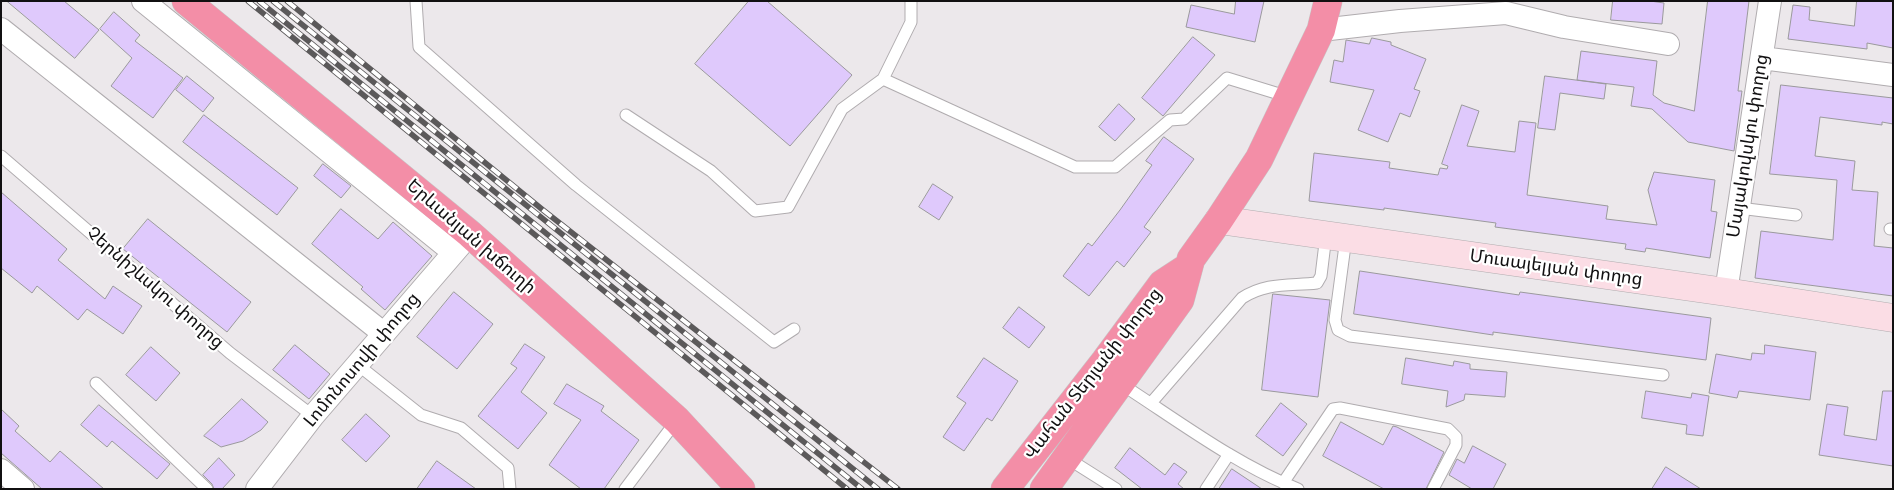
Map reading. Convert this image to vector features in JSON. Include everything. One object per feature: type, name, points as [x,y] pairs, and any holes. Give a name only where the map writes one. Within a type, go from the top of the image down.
[{"type":"highway","name":"Երևանյան խճուղի","points":[[186,1],[462,243],[677,420],[741,489]]},
{"type":"highway","name":"Վահան Տերյանի փողոց","points":[[1044,489],[1180,300],[1191,259],[1259,159],[1321,30],[1328,1]]},
{"type":"highway","name":"Վահան Տերյանի փողոց","points":[[1005,489],[1105,361],[1162,284],[1188,267]]},
{"type":"street","points":[[143,1],[462,243]]},
{"type":"street","name":"Մայակովսկու փողոց","points":[[1726,292],[1770,1]]},
{"type":"street","points":[[1321,30],[1400,21],[1506,14],[1564,27],[1668,44]]},
{"type":"street","points":[[1,29],[383,334]]},
{"type":"street","points":[[1762,58],[1893,75]]},
{"type":"street","name":"Մուսայելյան փողոց","points":[[1219,220],[1726,292],[1893,318]]},
{"type":"street","name":"Լոմոնոսովի փողոց","points":[[257,489],[313,416],[462,243]]},
{"type":"street","points":[[1,470],[23,489]]},
{"type":"lane","points":[[416,1],[419,47],[576,185],[774,342],[794,329]]},
{"type":"lane","points":[[626,115],[711,171],[755,211],[788,207],[842,109],[883,79],[911,22],[911,1]]},
{"type":"lane","points":[[883,79],[1075,167],[1115,167],[1170,120],[1184,120],[1227,78],[1289,97]]},
{"type":"lane","name":"Չերնիշևսկու փողոց","points":[[1,156],[230,352],[313,416]]},
{"type":"lane","points":[[1739,208],[1796,215]]},
{"type":"lane","points":[[1336,237],[1335,320],[1338,330],[1350,336],[1663,375]]},
{"type":"lane","points":[[1151,403],[1242,298],[1255,290],[1269,286],[1317,282],[1336,237]]},
{"type":"lane","points":[[358,365],[420,415],[461,428],[508,468],[510,489]]},
{"type":"lane","points":[[96,383],[207,489]]},
{"type":"lane","points":[[1120,384],[1229,454],[1298,489]]},
{"type":"lane","points":[[1283,483],[1333,409],[1340,408],[1448,429],[1456,437],[1456,445],[1433,489]]},
{"type":"lane","points":[[625,489],[677,420]]},
{"type":"lane","points":[[1206,489],[1229,454]]},
{"type":"lane","points":[[1066,458],[1116,489]]},
{"type":"building","points":[[7,1],[64,1],[99,30],[75,58]]},
{"type":"building","points":[[749,1],[767,1],[852,75],[790,146],[695,64]]},
{"type":"building","points":[[1236,1],[1264,1],[1255,42],[1186,27],[1191,5],[1234,14]]},
{"type":"building","points":[[1613,1],[1664,3],[1662,24],[1611,20]]},
{"type":"building","points":[[1708,1],[1749,1],[1738,91],[1742,91],[1734,151],[1688,142],[1652,109],[1631,106],[1634,87],[1577,80],[1581,51],[1657,61],[1653,95],[1664,103],[1694,111]]},
{"type":"building","points":[[1857,1],[1893,1],[1893,48],[1867,43],[1867,49],[1788,39],[1793,5],[1810,7],[1809,20],[1854,26]]},
{"type":"building","points":[[114,12],[140,35],[135,41],[183,78],[153,118],[111,86],[132,58],[100,29]]},
{"type":"building","points":[[1193,37],[1215,55],[1163,116],[1142,98]]},
{"type":"building","points":[[1372,38],[1391,42],[1391,45],[1426,59],[1414,89],[1420,91],[1410,117],[1400,113],[1388,142],[1358,130],[1374,90],[1330,82],[1334,60],[1343,62],[1346,40],[1369,44]]},
{"type":"building","points":[[187,76],[214,98],[203,112],[176,90]]},
{"type":"building","points":[[1545,76],[1606,84],[1604,99],[1560,93],[1555,130],[1538,128]]},
{"type":"building","points":[[1781,85],[1893,98],[1893,124],[1882,122],[1882,125],[1820,117],[1815,156],[1855,161],[1852,190],[1878,192],[1874,246],[1893,248],[1893,296],[1755,278],[1761,231],[1833,240],[1837,180],[1770,174]]},
{"type":"building","points":[[1119,104],[1135,119],[1115,141],[1099,127]]},
{"type":"building","points":[[1462,105],[1479,111],[1467,146],[1515,152],[1519,121],[1536,123],[1527,195],[1608,206],[1606,219],[1657,225],[1648,190],[1654,172],[1715,180],[1711,211],[1717,212],[1710,258],[1646,248],[1645,252],[1625,249],[1626,244],[1495,227],[1496,223],[1384,208],[1384,210],[1309,201],[1314,153],[1390,162],[1389,168],[1438,175],[1440,168],[1447,169],[1448,166],[1442,164]]},
{"type":"building","points":[[204,115],[298,188],[277,215],[183,142]]},
{"type":"building","points":[[1164,137],[1194,159],[1144,227],[1151,232],[1124,267],[1117,261],[1089,296],[1063,276],[1088,243],[1092,246],[1120,210],[1152,165],[1146,161]]},
{"type":"building","points":[[323,164],[351,186],[341,198],[314,176]]},
{"type":"building","points":[[933,184],[953,197],[939,220],[919,207]]},
{"type":"building","points":[[1,192],[67,249],[58,260],[105,299],[113,286],[142,306],[123,334],[87,309],[78,320],[37,286],[32,293],[1,268]]},
{"type":"building","points":[[341,209],[378,239],[393,222],[432,256],[385,310],[361,289],[363,287],[312,244]]},
{"type":"building","points":[[148,219],[251,302],[227,332],[123,249]]},
{"type":"building","points":[[1360,271],[1519,295],[1520,292],[1711,318],[1706,360],[1493,332],[1493,335],[1354,314]]},
{"type":"building","points":[[454,292],[493,324],[457,369],[417,337]]},
{"type":"building","points":[[1273,294],[1330,300],[1318,397],[1262,390]]},
{"type":"building","points":[[1019,307],[1045,327],[1029,348],[1003,328]]},
{"type":"building","points":[[525,344],[545,357],[521,392],[547,413],[518,449],[478,416],[517,368],[511,364]]},
{"type":"building","points":[[295,345],[330,374],[309,399],[273,370]]},
{"type":"building","points":[[1765,345],[1816,352],[1810,400],[1739,391],[1737,398],[1709,393],[1716,354],[1751,360],[1752,353],[1764,354]]},
{"type":"building","points":[[151,347],[180,373],[156,401],[126,375]]},
{"type":"building","points":[[984,358],[1018,381],[992,421],[987,418],[964,451],[943,437],[966,403],[957,397]]},
{"type":"building","points":[[1406,358],[1453,366],[1454,361],[1470,364],[1470,369],[1507,372],[1505,397],[1465,394],[1464,400],[1446,407],[1448,391],[1402,384]]},
{"type":"building","points":[[567,384],[604,406],[601,411],[639,440],[604,489],[581,489],[549,465],[581,420],[554,404]]},
{"type":"building","points":[[1646,391],[1691,398],[1692,393],[1709,396],[1703,436],[1686,434],[1687,425],[1642,418]]},
{"type":"building","points":[[1883,391],[1893,391],[1893,466],[1819,455],[1827,404],[1848,407],[1844,435],[1876,440]]},
{"type":"building","points":[[242,399],[268,422],[261,430],[243,441],[221,447],[204,436]]},
{"type":"building","points":[[1281,403],[1307,424],[1283,456],[1256,436]]},
{"type":"building","points":[[99,405],[170,464],[157,479],[112,441],[107,447],[81,425]]},
{"type":"building","points":[[1,409],[19,426],[15,431],[50,462],[60,451],[104,489],[42,489],[1,453]]},
{"type":"building","points":[[366,414],[390,436],[366,462],[342,440]]},
{"type":"building","points":[[1341,422],[1383,445],[1393,426],[1397,427],[1444,452],[1426,489],[1384,489],[1323,456]]},
{"type":"building","points":[[1473,446],[1506,464],[1493,489],[1472,489],[1449,475],[1457,459],[1464,463]]},
{"type":"building","points":[[1130,448],[1165,475],[1174,463],[1187,472],[1178,484],[1184,489],[1142,489],[1115,468]]},
{"type":"building","points":[[219,458],[235,475],[222,489],[214,489],[212,484],[203,475]]},
{"type":"building","points":[[437,461],[476,489],[417,489]]},
{"type":"building","points":[[1666,467],[1701,489],[1652,489]]},
{"type":"building","points":[[1232,469],[1262,489],[1219,489]]},
{"type":"railway","points":[[248,1],[847,489]]},
{"type":"railway","points":[[259,1],[862,489]]},
{"type":"railway","points":[[273,1],[878,489]]},
{"type":"railway","points":[[287,1],[543,210],[898,489]]}]
